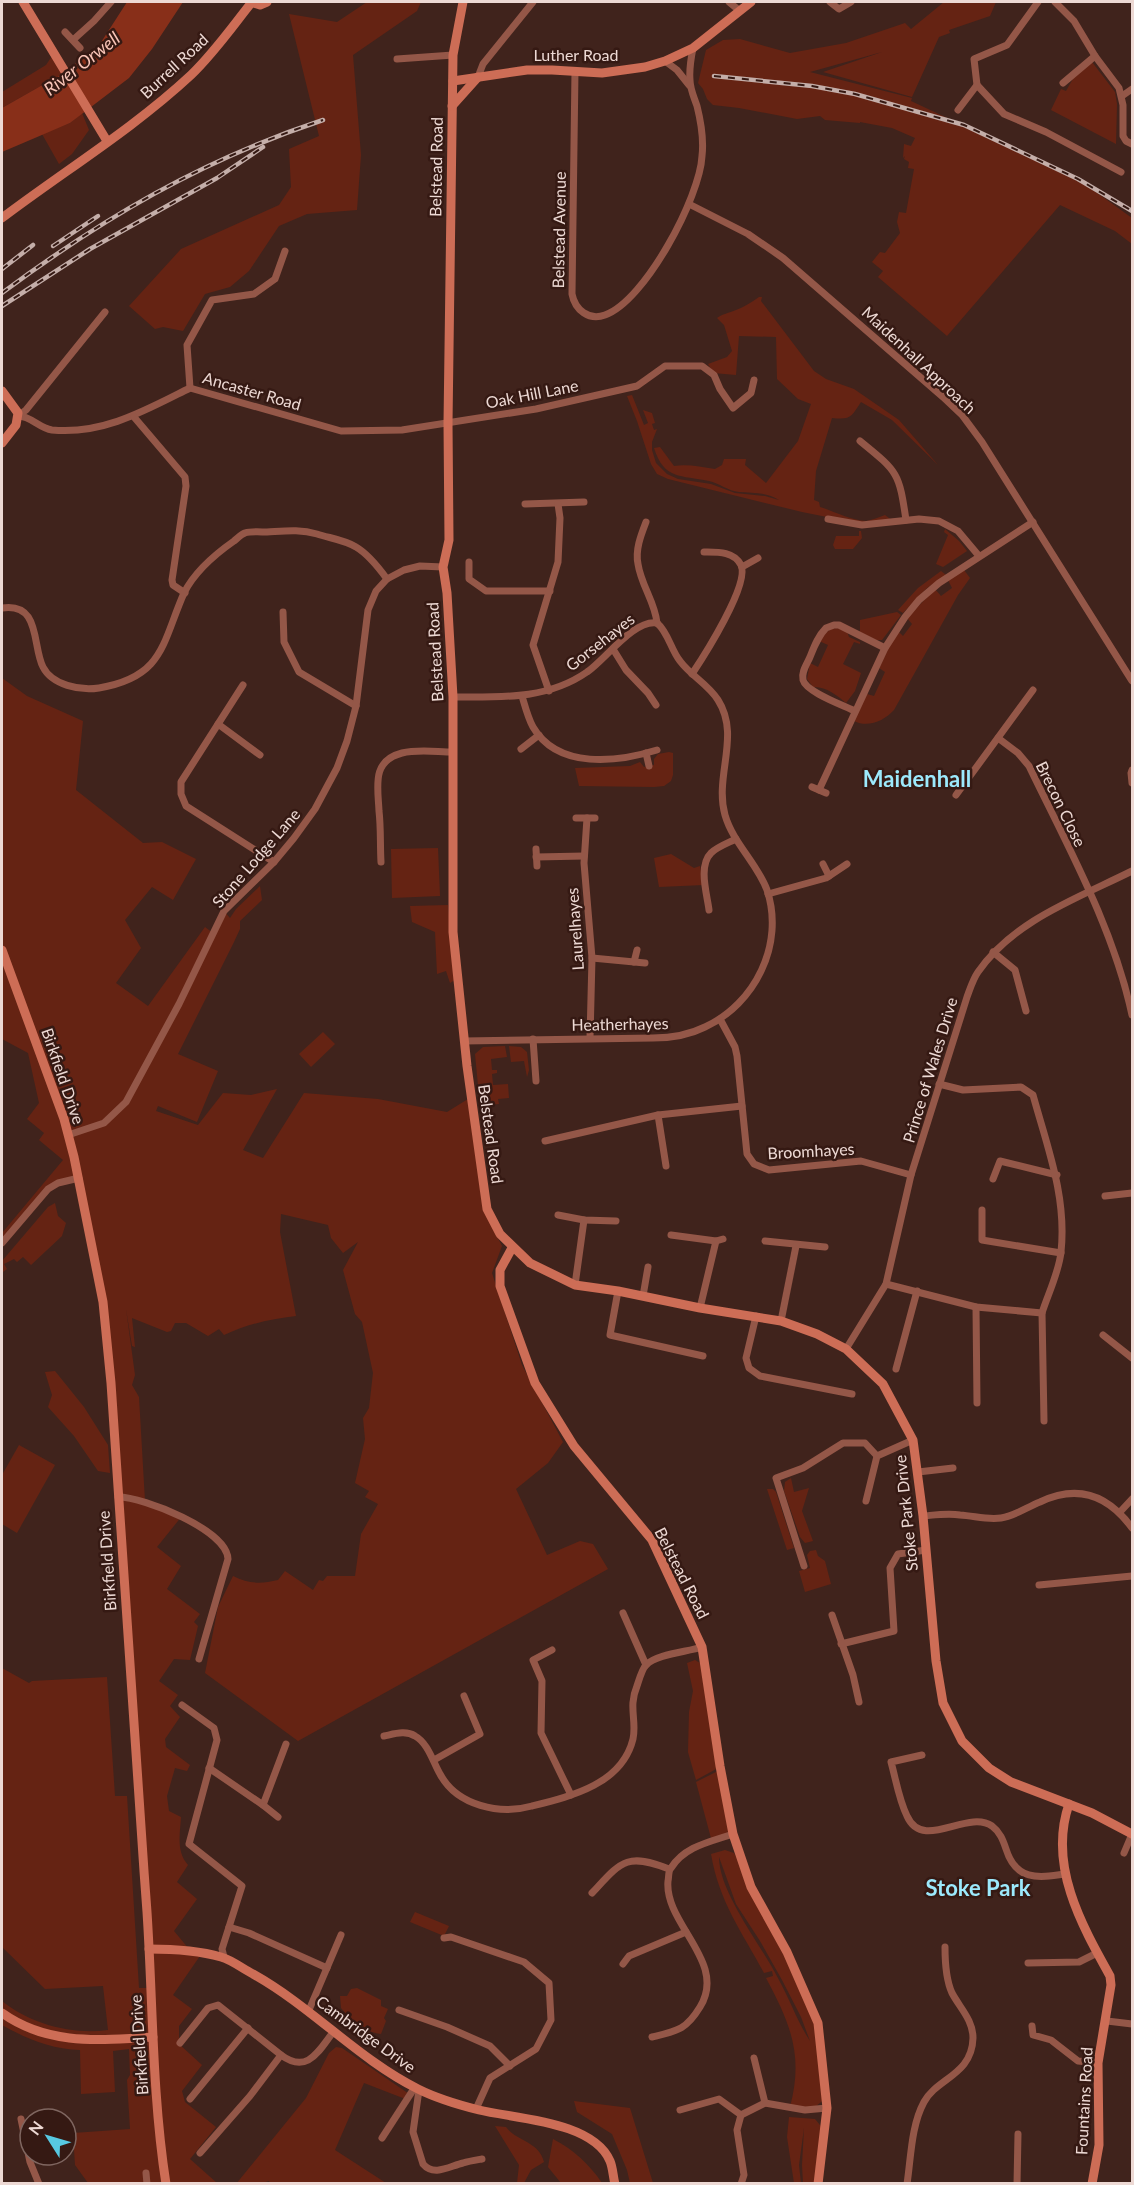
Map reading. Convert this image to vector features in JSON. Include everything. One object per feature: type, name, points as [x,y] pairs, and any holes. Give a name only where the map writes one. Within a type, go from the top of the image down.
[{"type":"street","points":[[23,2],[107,141]]},
{"type":"street","points":[[73,40],[111,2]]},
{"type":"street","points":[[251,2],[260,5],[267,2]]},
{"type":"street","name":"Burrell Road","points":[[2,218],[137,120],[193,73],[221,42],[251,2]]},
{"type":"street","name":"Belstead Road","points":[[463,2],[453,55],[448,423],[450,540],[443,567],[447,593],[453,697],[453,932],[464,1041],[487,1209],[500,1234],[512,1248],[500,1270],[500,1286],[535,1383],[574,1446],[652,1540],[702,1647],[733,1834],[752,1887],[787,1952],[818,2023],[827,2108],[818,2184]]},
{"type":"street","points":[[452,106],[478,77],[483,64],[533,2]]},
{"type":"street","points":[[729,2],[740,10]]},
{"type":"street","name":"Luther Road","points":[[453,81],[528,70],[602,73],[645,67],[693,48],[751,2]]},
{"type":"street","points":[[830,2],[839,9],[851,2]]},
{"type":"street","points":[[1038,2],[1007,45],[975,59],[977,85],[1004,114],[1046,132],[1121,172]]},
{"type":"street","points":[[1055,2],[1074,21],[1095,56],[1115,81],[1122,96],[1123,136],[1132,144]]},
{"type":"street","points":[[65,32],[80,48]]},
{"type":"street","name":"Belstead Avenue","points":[[575,71],[571,287],[576,306],[587,314],[600,317],[613,312],[635,293],[664,249],[689,204],[698,182],[702,156],[700,123],[691,87],[690,67],[693,48]]},
{"type":"street","points":[[397,59],[453,55]]},
{"type":"street","points":[[1063,83],[1095,56]]},
{"type":"street","points":[[665,61],[677,70],[691,87]]},
{"type":"street","points":[[958,110],[977,85]]},
{"type":"street","points":[[1122,96],[1132,89]]},
{"type":"street","name":"Maidenhall Approach","points":[[689,204],[748,234],[783,258],[962,415],[982,442],[1132,681]]},
{"type":"street","points":[[190,388],[187,345],[212,300],[254,294],[275,279],[285,251]]},
{"type":"street","points":[[18,416],[26,410],[105,312]]},
{"type":"street","name":"Oak Hill Lane","points":[[448,423],[536,409],[636,386],[665,366],[702,366],[714,375],[720,389],[734,408],[751,393],[754,380]]},
{"type":"street","name":"Ancaster Road","points":[[18,416],[28,418],[45,428],[68,431],[120,422],[190,388],[341,431],[402,430],[448,423]]},
{"type":"street","points":[[2,391],[15,407],[18,416],[16,425],[2,443]]},
{"type":"street","points":[[134,417],[185,477],[186,486],[172,580],[173,585],[184,593]]},
{"type":"street","points":[[860,441],[895,472],[900,484],[906,520]]},
{"type":"street","points":[[525,504],[584,502]]},
{"type":"street","points":[[549,691],[533,645],[558,562],[560,518],[558,504]]},
{"type":"street","points":[[828,519],[872,525],[926,519],[950,526],[962,535],[979,556]]},
{"type":"street","name":"Heatherhayes","points":[[464,1041],[672,1037],[704,1028],[720,1019],[746,996],[763,968],[772,927],[768,894],[758,872],[736,839],[725,817],[722,794],[728,739],[726,719],[716,696],[679,660],[662,627],[657,623],[656,611],[638,564],[639,541],[646,522]]},
{"type":"street","points":[[819,790],[885,648],[900,623],[919,600],[939,583],[1033,522]]},
{"type":"street","points":[[2,608],[15,608],[26,615],[37,637],[42,665],[51,676],[73,687],[98,688],[131,678],[150,665],[166,644],[184,593],[208,560],[245,533],[303,530],[356,546],[378,566],[387,579],[404,570],[420,566],[443,567]]},
{"type":"street","points":[[692,674],[736,597],[742,575],[742,567],[725,553],[704,552]]},
{"type":"street","points":[[742,567],[758,558]]},
{"type":"street","points":[[469,562],[470,579],[486,591],[550,591]]},
{"type":"street","name":"Stone Lodge Lane","points":[[68,1135],[104,1123],[126,1102],[179,1004],[224,911],[274,862],[315,809],[337,768],[347,741],[356,706],[368,610],[376,591],[387,579]]},
{"type":"street","points":[[283,612],[284,642],[299,672],[356,706]]},
{"type":"street","name":"Gorsehayes","points":[[453,697],[522,696],[563,686],[587,672],[640,626],[648,622],[657,623]]},
{"type":"street","points":[[855,711],[812,690],[805,684],[803,672],[818,638],[824,629],[837,625],[885,648]]},
{"type":"street","points":[[613,649],[626,669],[656,705]]},
{"type":"street","points":[[243,685],[181,782],[181,794],[186,806],[274,862]]},
{"type":"street","points":[[956,795],[1033,690]]},
{"type":"street","points":[[522,696],[532,725],[539,735],[558,750],[577,758],[623,759],[657,750]]},
{"type":"street","points":[[218,724],[260,755]]},
{"type":"street","points":[[521,749],[539,735]]},
{"type":"street","name":"Brecon Close","points":[[998,738],[1018,753],[1029,766],[1099,911],[1124,979],[1132,1015]]},
{"type":"street","points":[[381,862],[376,786],[378,774],[383,766],[395,756],[405,752],[453,752]]},
{"type":"street","points":[[646,753],[650,766]]},
{"type":"street","points":[[1132,770],[1132,783]]},
{"type":"street","name":"Laurelhayes","points":[[576,818],[591,818],[584,856],[592,958],[591,1038]]},
{"type":"street","points":[[709,910],[704,873],[706,860],[715,850],[736,839]]},
{"type":"street","points":[[537,867],[536,853],[584,856]]},
{"type":"street","points":[[823,864],[829,876]]},
{"type":"street","points":[[768,894],[829,876],[847,864]]},
{"type":"street","name":"Prince of Wales Drive","points":[[846,1349],[886,1284],[911,1175],[976,974],[1007,938],[1025,926],[1132,872]]},
{"type":"street","name":"Birkfield Drive","points":[[2,950],[68,1135],[79,1178],[103,1302],[111,1383],[153,2037],[166,2184]]},
{"type":"street","points":[[634,962],[637,950]]},
{"type":"street","points":[[993,952],[1015,970],[1026,1011]]},
{"type":"street","points":[[592,958],[645,963]]},
{"type":"street","points":[[2,982],[12,978]]},
{"type":"street","name":"Broomhayes","points":[[720,1019],[735,1047],[747,1154],[754,1164],[769,1170],[861,1161],[911,1175]]},
{"type":"street","points":[[533,1040],[536,1081]]},
{"type":"street","points":[[939,1084],[963,1090],[1021,1087],[1034,1095],[1050,1158],[1057,1175],[1060,1205],[1061,1252],[1042,1313],[1044,1421]]},
{"type":"street","points":[[545,1141],[658,1115],[742,1106]]},
{"type":"street","points":[[658,1115],[666,1166]]},
{"type":"street","points":[[993,1179],[1000,1161],[1057,1175]]},
{"type":"street","points":[[2,1243],[48,1189],[58,1183],[79,1178]]},
{"type":"street","points":[[1105,1196],[1132,1193]]},
{"type":"street","points":[[982,1210],[982,1240],[1061,1252]]},
{"type":"street","points":[[558,1215],[584,1220],[616,1221]]},
{"type":"street","points":[[575,1285],[584,1220]]},
{"type":"street","points":[[671,1235],[719,1240],[700,1308]]},
{"type":"street","points":[[765,1241],[825,1248]]},
{"type":"street","points":[[781,1321],[796,1246]]},
{"type":"street","name":"Stoke Park Drive","points":[[512,1248],[530,1263],[575,1285],[781,1321],[817,1334],[846,1349],[883,1384],[913,1440],[923,1516],[936,1661],[943,1703],[962,1741],[989,1768],[1011,1782],[1092,1813],[1132,1834]]},
{"type":"street","points":[[643,1296],[648,1268]]},
{"type":"street","points":[[886,1284],[976,1307],[1042,1313]]},
{"type":"street","points":[[618,1291],[610,1335],[703,1356]]},
{"type":"street","points":[[896,1369],[917,1291]]},
{"type":"street","points":[[976,1307],[977,1403]]},
{"type":"street","points":[[756,1316],[746,1358],[749,1368],[760,1376],[852,1394]]},
{"type":"street","points":[[1103,1335],[1132,1358]]},
{"type":"street","points":[[877,1455],[913,1440]]},
{"type":"street","points":[[804,1566],[776,1478],[804,1468],[843,1443],[865,1443],[877,1455]]},
{"type":"street","points":[[866,1501],[877,1455]]},
{"type":"street","points":[[918,1472],[953,1468]]},
{"type":"street","points":[[923,1516],[953,1514],[983,1519],[1005,1518],[1053,1496],[1072,1494],[1092,1496],[1105,1501],[1120,1512],[1132,1528]]},
{"type":"street","points":[[118,1497],[135,1498],[182,1516],[219,1541],[225,1548],[228,1559],[199,1659]]},
{"type":"street","points":[[1120,1512],[1132,1498]]},
{"type":"street","points":[[841,1644],[894,1631],[890,1568],[898,1554],[926,1550]]},
{"type":"street","points":[[1039,1585],[1132,1576]]},
{"type":"street","points":[[623,1613],[645,1665]]},
{"type":"street","points":[[832,1615],[853,1675],[859,1702]]},
{"type":"street","points":[[384,1736],[403,1732],[415,1736],[434,1760],[441,1775],[453,1789],[470,1801],[486,1807],[508,1810],[530,1807],[571,1795],[603,1782],[622,1764],[633,1738],[632,1698],[645,1665],[662,1656],[702,1647]]},
{"type":"street","points":[[552,1650],[533,1660],[542,1681],[542,1733],[571,1795]]},
{"type":"street","points":[[434,1760],[480,1734],[464,1696]]},
{"type":"street","points":[[182,1705],[214,1728],[217,1740],[189,1844],[242,1886],[222,1949],[224,1958]]},
{"type":"street","points":[[263,1805],[286,1744]]},
{"type":"street","points":[[922,1755],[891,1762],[907,1817],[913,1824],[926,1830],[936,1831],[973,1821],[985,1822],[999,1832],[1010,1862],[1018,1871],[1031,1875],[1066,1874]]},
{"type":"street","points":[[209,1767],[278,1817]]},
{"type":"street","name":"Fountains Road","points":[[1069,1804],[1063,1819],[1061,1837],[1066,1874],[1074,1906],[1110,1976],[1111,1985],[1107,2021],[1098,2063],[1099,2145],[1092,2184]]},
{"type":"street","points":[[652,2037],[679,2031],[694,2018],[703,2003],[708,1985],[705,1967],[667,1893],[669,1869],[689,1849],[733,1834]]},
{"type":"street","points":[[1124,1853],[1132,1834]]},
{"type":"street","points":[[592,1893],[615,1869],[627,1861],[648,1861],[669,1869]]},
{"type":"street","points":[[230,1927],[249,1933],[327,1968]]},
{"type":"street","points":[[623,1964],[629,1956],[686,1932]]},
{"type":"street","points":[[309,2010],[341,1935]]},
{"type":"street","points":[[444,1938],[451,1938],[524,1962],[549,1983],[551,2020],[536,2049],[490,2078],[476,2109]]},
{"type":"street","points":[[907,2184],[918,2116],[922,2105],[929,2094],[957,2074],[968,2057],[973,2038],[968,2016],[951,1991],[945,1962],[945,1947]]},
{"type":"street","name":"Cambridge Drive","points":[[149,1949],[189,1949],[224,1958],[270,1984],[309,2010],[382,2067],[417,2088],[476,2109],[555,2124],[580,2132],[597,2144],[610,2160],[615,2184]]},
{"type":"street","points":[[1028,1963],[1078,1962],[1097,1953]]},
{"type":"street","points":[[180,2043],[208,2008],[214,2005],[248,2028],[289,2061],[300,2063],[310,2061],[334,2031]]},
{"type":"street","points":[[399,2010],[447,2027],[490,2046],[510,2066]]},
{"type":"street","points":[[2,2013],[34,2031],[68,2040],[153,2037]]},
{"type":"street","points":[[1107,2021],[1132,2024]]},
{"type":"street","points":[[1032,2026],[1033,2035],[1052,2040],[1078,2061],[1098,2063]]},
{"type":"street","points":[[190,2099],[248,2028]]},
{"type":"street","points":[[200,2153],[250,2096],[281,2055]]},
{"type":"street","points":[[754,2058],[765,2103]]},
{"type":"street","points":[[382,2138],[417,2088]]},
{"type":"street","points":[[417,2088],[413,2132],[426,2168],[443,2170],[482,2159]]},
{"type":"street","points":[[680,2110],[719,2099],[741,2115]]},
{"type":"street","points":[[741,2184],[744,2175],[737,2130],[741,2115],[765,2103],[805,2110],[827,2108]]},
{"type":"street","points":[[1017,2184],[1018,2134]]},
{"type":"street","points":[[32,2167],[39,2184]]},
{"type":"street","points":[[146,2173],[147,2184]]},
{"type":"shaded area","points":[[367,2],[421,2],[417,11],[353,55],[361,155],[357,210],[307,214],[279,226],[249,271],[230,287],[205,294],[183,331],[163,327],[155,329],[129,306],[181,249],[279,205],[291,187],[289,149],[319,136],[289,14],[337,22]]},
{"type":"shaded area","points":[[944,2],[996,2],[990,16],[949,30],[950,33],[939,37],[912,97],[823,72],[882,52],[810,72],[912,98],[911,101],[1078,179],[1132,218],[1132,244],[1115,231],[1060,205],[947,336],[878,277],[883,271],[872,262],[880,252],[885,253],[900,233],[897,222],[899,212],[906,213],[914,169],[908,168],[909,162],[904,159],[905,156],[903,158],[904,144],[911,146],[915,138],[892,128],[860,122],[825,120],[820,116],[797,119],[713,105],[698,83],[706,50],[723,40],[740,39],[790,53],[846,43],[905,23],[911,29]]},
{"type":"shaded area","points":[[54,53],[69,70],[2,108],[2,92],[46,65]]},
{"type":"shaded area","points":[[1092,62],[1115,92],[1116,144],[1051,110],[1061,89],[1066,91],[1074,77]]},
{"type":"shaded area","points":[[82,113],[89,130],[72,154],[59,164],[42,134],[70,123]]},
{"type":"shaded area","points":[[762,297],[761,301],[814,371],[826,379],[854,389],[899,420],[938,465],[892,420],[861,402],[847,418],[832,418],[816,471],[814,500],[819,502],[820,507],[855,519],[866,521],[885,515],[893,521],[857,523],[802,512],[668,479],[657,474],[651,464],[627,396],[632,395],[644,425],[648,423],[643,410],[652,413],[655,423],[652,424],[654,430],[657,429],[652,442],[652,450],[656,463],[667,474],[678,479],[711,484],[735,493],[779,500],[765,494],[735,491],[713,482],[675,474],[663,466],[654,448],[660,447],[674,466],[715,469],[722,465],[724,459],[746,459],[745,465],[766,483],[798,441],[811,404],[798,399],[777,379],[776,337],[739,336],[736,375],[713,373],[708,364],[727,357],[732,351],[724,325],[717,318]]},
{"type":"shaded area","points":[[945,529],[967,551],[943,567],[936,564],[948,535],[944,532]]},
{"type":"shaded area","points":[[859,531],[861,531],[862,538],[853,549],[835,549],[833,545],[836,536],[859,536]]},
{"type":"shaded area","points":[[964,570],[970,578],[958,595],[894,710],[876,722],[865,724],[854,721],[867,694],[874,696],[885,672],[879,668],[890,645],[899,632],[903,636],[912,624],[907,618],[935,589],[941,596],[952,588],[948,580]]},
{"type":"shaded area","points":[[941,571],[946,575],[927,588],[903,613],[898,610],[918,588]]},
{"type":"shaded area","points":[[897,612],[901,615],[882,640],[876,640],[860,632],[860,620]]},
{"type":"shaded area","points":[[831,629],[847,631],[849,637],[860,642],[860,644],[854,642],[843,664],[861,673],[855,691],[846,703],[835,694],[813,687],[807,679],[810,663],[818,667],[828,645],[819,641]]},
{"type":"shaded area","points":[[2,678],[27,696],[83,721],[76,790],[143,843],[162,842],[196,859],[173,900],[152,887],[125,920],[141,948],[116,983],[148,1006],[205,927],[213,933],[224,911],[230,918],[260,886],[262,900],[240,921],[240,929],[234,942],[178,1054],[218,1071],[197,1122],[158,1106],[156,1111],[198,1125],[223,1093],[251,1095],[277,1089],[243,1150],[263,1158],[304,1093],[378,1099],[447,1112],[468,1099],[483,1209],[502,1246],[492,1273],[522,1365],[563,1442],[548,1463],[516,1489],[547,1555],[580,1541],[593,1544],[608,1569],[298,1741],[205,1673],[218,1607],[233,1576],[250,1582],[266,1582],[278,1580],[285,1571],[313,1590],[319,1580],[323,1581],[327,1576],[355,1576],[361,1534],[378,1504],[365,1497],[369,1491],[355,1483],[365,1439],[363,1418],[369,1408],[373,1373],[362,1322],[355,1314],[343,1270],[358,1242],[343,1253],[331,1238],[328,1225],[281,1214],[280,1232],[296,1316],[259,1322],[224,1335],[219,1329],[208,1336],[186,1323],[175,1323],[171,1331],[167,1332],[132,1318],[135,1347],[132,1346],[126,1309],[135,1375],[132,1385],[139,1397],[145,1501],[182,1516],[157,1547],[181,1566],[167,1589],[200,1614],[194,1622],[198,1626],[190,1660],[174,1659],[159,1681],[178,1695],[170,1706],[180,1717],[165,1739],[166,1747],[190,1765],[187,1771],[175,1768],[167,1796],[169,1811],[181,1817],[180,1849],[188,1865],[177,1882],[197,1899],[174,1931],[189,1949],[202,1953],[173,1995],[192,2009],[179,2026],[179,2044],[202,2065],[182,2091],[185,2102],[216,2127],[190,2159],[217,2183],[88,2183],[76,2167],[78,2133],[130,2129],[127,2080],[130,2075],[129,2049],[113,2051],[115,2092],[81,2094],[80,2050],[59,2048],[40,2042],[2,2025],[2,2001],[25,2016],[52,2026],[80,2031],[108,2030],[103,1986],[45,1989],[2,1947],[2,1668],[29,1683],[107,1677],[115,1796],[127,1796],[139,1988],[150,1988],[103,1302],[79,1178],[54,1185],[2,1243],[2,1233],[63,1160],[39,1140],[44,1133],[27,1119],[39,1103],[28,1053],[2,1039]]},
{"type":"shaded area","points":[[673,753],[673,775],[671,781],[664,786],[579,786],[575,768],[630,766],[640,762],[644,767],[654,765],[654,759],[658,754]]},
{"type":"shaded area","points":[[438,848],[440,896],[392,898],[391,849]]},
{"type":"shaded area","points":[[671,854],[694,868],[700,866],[704,885],[659,887],[654,858]]},
{"type":"shaded area","points":[[448,905],[455,980],[450,983],[446,971],[437,974],[435,932],[412,922],[410,906]]},
{"type":"shaded area","points":[[323,1032],[335,1044],[311,1067],[299,1054]]},
{"type":"shaded area","points":[[505,1046],[507,1057],[491,1059],[492,1070],[497,1070],[497,1073],[492,1074],[493,1085],[508,1084],[509,1098],[498,1099],[499,1104],[480,1106],[475,1054],[483,1047]]},
{"type":"shaded area","points":[[509,1046],[521,1047],[527,1052],[529,1070],[527,1077],[524,1061],[511,1062]]},
{"type":"shaded area","points":[[55,1203],[58,1216],[66,1223],[62,1236],[31,1265],[23,1257],[17,1262],[14,1259],[4,1264],[7,1269],[3,1272],[2,1261],[48,1207]]},
{"type":"shaded area","points":[[55,1371],[84,1407],[108,1445],[110,1473],[98,1471],[74,1436],[48,1407],[52,1395],[45,1372]]},
{"type":"shaded area","points":[[19,1445],[55,1465],[17,1533],[2,1524],[2,1475]]},
{"type":"shaded area","points":[[791,1478],[794,1492],[809,1488],[802,1511],[813,1541],[805,1543],[800,1537],[784,1491],[785,1482]]},
{"type":"shaded area","points":[[767,1489],[773,1489],[776,1492],[794,1548],[787,1550]]},
{"type":"shaded area","points":[[816,1550],[818,1556],[825,1561],[831,1584],[805,1592],[799,1571],[810,1568],[807,1555],[810,1551]]},
{"type":"shaded area","points":[[695,1660],[700,1663],[718,1768],[696,1780],[688,1752],[689,1712],[693,1691],[687,1663]]},
{"type":"shaded area","points":[[718,1771],[729,1828],[728,1834],[712,1842],[696,1782]]},
{"type":"shaded area","points":[[725,1850],[734,1853],[796,1969],[824,2038],[827,2070],[826,2098],[815,2107],[790,2107],[796,2071],[795,2055],[788,2025],[766,1978],[773,1976],[772,1971],[764,1973],[732,1916],[725,1902],[711,1854]],"holes":[[[719,1857],[736,1904],[782,1980],[801,2017],[810,2041],[772,1966],[726,1887]]]},
{"type":"shaded area","points":[[415,1912],[449,1926],[444,1936],[410,1922]]},
{"type":"shaded area","points":[[357,1988],[381,2000],[381,2006],[388,2009],[381,2034],[358,2025],[341,2008],[340,1996],[347,1996],[351,1989]]},
{"type":"shaded area","points":[[336,2047],[342,2048],[412,2096],[408,2100],[364,2083],[335,2150],[386,2183],[270,2184],[269,2181],[236,2184],[306,2098],[329,2053]]},
{"type":"shaded area","points":[[574,2101],[630,2108],[653,2183],[630,2183],[612,2134],[577,2112]]},
{"type":"shaded area","points":[[789,2117],[815,2119],[824,2130],[819,2183],[803,2183],[804,2128],[799,2165],[801,2183],[794,2183],[787,2137]]},
{"type":"shaded area","points":[[495,2126],[506,2127],[510,2132],[532,2145],[541,2155],[544,2162],[531,2170],[524,2183],[517,2183],[519,2165]]},
{"type":"shaded area","points":[[553,2139],[581,2158],[602,2183],[561,2183],[548,2167]]},
{"type":"water","name":"River Orwell","points":[[127,2],[183,2],[152,49],[129,78],[70,123],[2,152],[2,108],[60,75],[98,47]]},
{"type":"railway","points":[[714,76],[812,86],[855,94],[964,125],[1078,179],[1132,211]]},
{"type":"railway","points":[[2,293],[78,240],[155,193],[236,153],[323,120]]},
{"type":"railway","points":[[2,306],[90,249],[217,178],[263,147]]},
{"type":"railway","points":[[53,246],[98,216]]},
{"type":"railway","points":[[2,269],[33,245]]},
{"type":"district","name":"Maidenhall","points":[[917,779]]},
{"type":"district","name":"Stoke Park","points":[[978,1888]]}]
